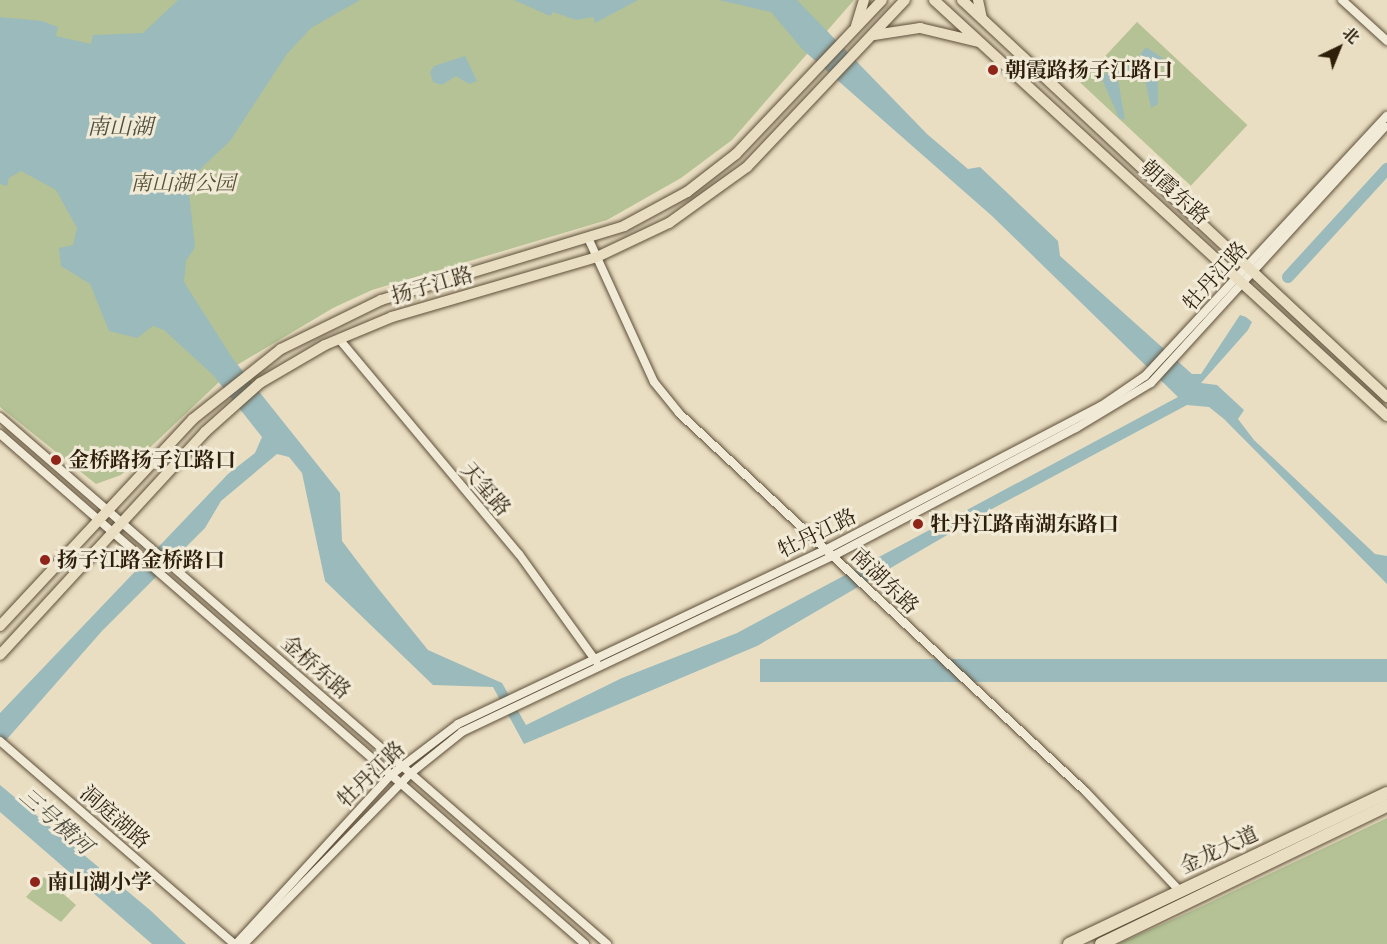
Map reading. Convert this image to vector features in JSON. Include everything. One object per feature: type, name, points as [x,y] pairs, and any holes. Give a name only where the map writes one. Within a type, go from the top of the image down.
[{"type":"highway","name":"金龙大道","points":[[1069,944],[1387,793]]},
{"type":"highway","name":"金龙大道","points":[[1101,944],[1387,806]]},
{"type":"main road","points":[[855,29],[864,0]]},
{"type":"main road","name":"扬子江路","points":[[0,626],[98,519],[223,392],[281,349],[381,300],[589,240],[687,192],[736,154],[882,0]]},
{"type":"main road","name":"扬子江路","points":[[0,655],[120,521],[232,405],[260,383],[339,339],[392,317],[597,257],[669,223],[738,174],[832,81],[905,0]]},
{"type":"main road","name":"朝霞东路","points":[[934,0],[1243,279],[1387,416]]},
{"type":"main road","name":"朝霞东路","points":[[962,0],[1387,397]]},
{"type":"main road","points":[[978,0],[982,19]]},
{"type":"main road","points":[[874,35],[920,28],[982,43]]},
{"type":"street","points":[[1342,0],[1387,41]]},
{"type":"street","name":"牡丹江路","points":[[235,944],[391,775],[402,766],[498,707],[598,667],[830,553],[1148,379],[1177,352],[1387,116]]},
{"type":"street","name":"牡丹江路","points":[[1251,270],[1387,124]]},
{"type":"street","name":"南湖东路","points":[[589,240],[654,382],[679,413],[830,553],[865,589],[1094,800],[1179,890]]},
{"type":"street","name":"天玺路","points":[[339,339],[519,554],[595,657],[598,667]]},
{"type":"street","name":"金桥东路","points":[[0,417],[607,944]]},
{"type":"street","name":"金桥东路","points":[[0,434],[585,944]]},
{"type":"street","name":"牡丹江路","points":[[518,698],[595,657],[830,553]]},
{"type":"street","name":"牡丹江路","points":[[244,944],[411,773],[462,732],[498,707]]},
{"type":"street","name":"洞庭湖路","points":[[3,744],[235,944]]},
{"type":"green space","name":"南山湖公园","points":[[0,0],[854,0],[732,140],[681,178],[607,220],[372,290],[333,308],[237,365],[121,475],[96,484],[0,407]]},
{"type":"green space","points":[[1137,22],[1247,125],[1191,186],[1080,83]]},
{"type":"green space","points":[[1387,818],[1387,944],[1118,944],[1196,909]]},
{"type":"green space","points":[[44,877],[76,905],[61,922],[26,897]]},
{"type":"water","name":"南山湖","points":[[178,0],[360,0],[311,28],[287,54],[230,141],[195,174],[189,192],[195,247],[186,261],[184,282],[233,359],[340,493],[342,541],[377,587],[428,650],[502,683],[526,725],[622,678],[737,633],[1178,397],[992,216],[803,50],[771,12],[719,0],[797,0],[927,134],[968,169],[980,167],[1058,241],[1060,256],[1192,374],[1201,374],[1240,315],[1252,322],[1248,330],[1201,383],[1217,385],[1244,410],[1238,419],[1254,440],[1375,554],[1387,556],[1387,584],[1224,419],[1209,407],[1187,405],[990,510],[757,646],[524,744],[493,687],[433,685],[325,581],[302,473],[289,457],[277,454],[221,501],[205,528],[102,631],[0,747],[0,713],[228,474],[255,453],[262,437],[213,375],[164,330],[153,326],[137,338],[109,331],[90,284],[61,266],[59,248],[73,245],[77,228],[56,190],[21,171],[9,178],[7,186],[0,184],[0,17],[42,21],[58,27],[56,36],[91,44],[93,35],[143,33]]},
{"type":"water","points":[[514,0],[638,0],[595,23],[593,17],[576,20],[553,12],[550,16]]},
{"type":"water","points":[[1146,47],[1170,63],[1149,72],[1158,81],[1158,104],[1151,108],[1144,75],[1118,80],[1125,120],[1119,118],[1101,77],[1122,62],[1136,61]]},
{"type":"water","points":[[465,56],[477,81],[469,84],[456,76],[442,85],[433,82],[430,72],[434,66]]},
{"type":"water","points":[[760,659],[1387,659],[1387,682],[760,682]]},
{"type":"water","points":[[0,785],[150,910],[186,944],[152,944],[0,812]]},
{"type":"waterway","points":[[1288,277],[1387,169]]},
{"type":"place","name":"朝霞路扬子江路口","points":[[993,70]]},
{"type":"place","name":"金桥路扬子江路口","points":[[56,460]]},
{"type":"place","name":"牡丹江路南湖东路口","points":[[918,524]]},
{"type":"place","name":"扬子江路金桥路口","points":[[45,560]]},
{"type":"place","name":"南山湖小学","points":[[35,882]]},
{"type":"water label","name":"三号横河","points":[[56,821]]}]
